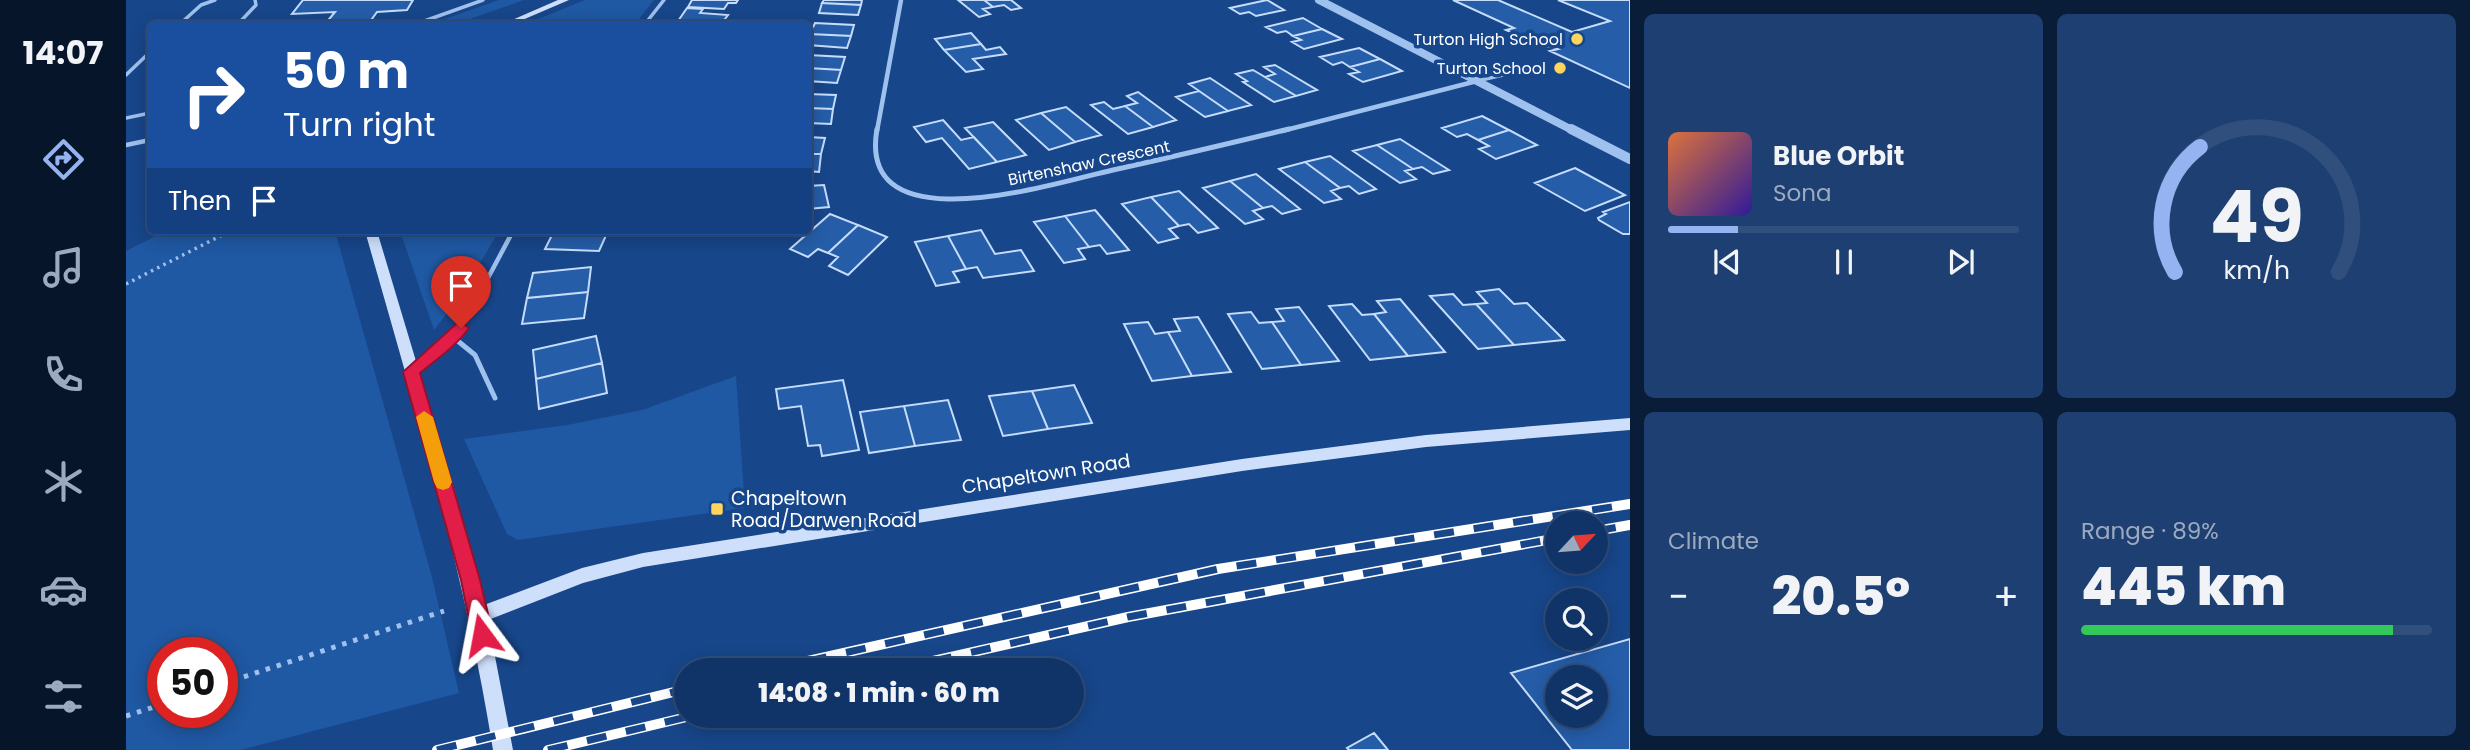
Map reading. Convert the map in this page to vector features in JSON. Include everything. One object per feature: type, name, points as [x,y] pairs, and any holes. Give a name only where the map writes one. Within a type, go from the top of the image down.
[{"type":"main road","points":[[514,21],[565,0]]},
{"type":"main road","points":[[372,235],[471,580],[492,673],[503,750]]},
{"type":"main road","name":"Chapeltown Road","points":[[478,616],[582,576],[657,557],[1242,465],[1426,442],[1630,424]]},
{"type":"street","name":"Birtenshaw Crescent","points":[[901,0],[874,148],[877,165],[887,180],[898,187],[931,198],[981,199],[1268,136],[1477,81]]},
{"type":"street","points":[[1319,0],[1630,159]]},
{"type":"lane","points":[[183,21],[201,5],[215,0]]},
{"type":"lane","points":[[241,21],[256,5],[255,0]]},
{"type":"lane","points":[[460,0],[460,7]]},
{"type":"lane","points":[[423,21],[482,0]]},
{"type":"lane","points":[[647,21],[664,0]]},
{"type":"lane","points":[[126,75],[147,55]]},
{"type":"lane","points":[[1477,81],[1538,67]]},
{"type":"lane","points":[[126,118],[147,114]]},
{"type":"lane","points":[[126,145],[147,141]]},
{"type":"lane","points":[[411,372],[461,328],[511,235]]},
{"type":"lane","points":[[453,337],[469,345],[478,358],[495,398]]},
{"type":"path","points":[[126,284],[222,235]]},
{"type":"path","points":[[238,679],[445,611],[478,616]]},
{"type":"path","points":[[126,716],[147,709]]},
{"type":"shaded area","points":[[499,0],[524,0],[464,21],[440,21]]},
{"type":"shaded area","points":[[585,0],[654,0],[637,21],[533,21]]},
{"type":"shaded area","points":[[158,235],[336,235],[432,577],[459,693],[241,750],[126,750],[126,251]]},
{"type":"shaded area","points":[[401,235],[497,235],[460,297],[434,330]]},
{"type":"shaded area","points":[[736,376],[745,508],[518,540],[507,534],[464,439],[567,425],[642,410]]},
{"type":"building","points":[[303,0],[413,0],[407,10],[377,12],[370,21],[328,21],[335,12],[292,14]]},
{"type":"building","points":[[692,0],[738,0],[736,3],[728,3],[724,9],[688,7]]},
{"type":"building","points":[[824,0],[862,0],[861,5],[822,3]]},
{"type":"building","points":[[958,0],[984,0],[993,7],[983,9],[990,14],[979,17]]},
{"type":"building","points":[[984,0],[1011,0],[1021,8],[1011,10],[1004,5],[993,7]]},
{"type":"building","points":[[1267,0],[1284,10],[1256,16],[1249,12],[1240,14],[1230,8]]},
{"type":"building","name":"Turton High School","points":[[1453,0],[1498,0],[1572,32],[1610,21],[1558,0],[1630,0],[1630,88],[1550,51],[1558,49],[1544,47],[1506,30],[1514,28]]},
{"type":"building","points":[[822,3],[861,5],[858,15],[819,13]]},
{"type":"building","points":[[687,8],[703,9],[700,13],[728,15],[724,20],[678,21]]},
{"type":"building","points":[[1303,18],[1322,29],[1293,36],[1286,31],[1277,33],[1266,27]]},
{"type":"building","points":[[815,23],[854,25],[851,36],[812,34]]},
{"type":"building","points":[[1322,29],[1342,39],[1304,49],[1292,42],[1301,40],[1293,36]]},
{"type":"building","points":[[971,33],[981,44],[944,50],[935,39]]},
{"type":"building","points":[[812,34],[851,36],[847,48],[812,45]]},
{"type":"building","points":[[981,44],[986,50],[1000,47],[1006,54],[973,59],[983,69],[966,72],[944,50]]},
{"type":"building","points":[[1359,48],[1380,59],[1350,67],[1342,62],[1333,65],[1320,57]]},
{"type":"building","points":[[812,55],[845,57],[841,70],[812,68]]},
{"type":"building","points":[[1380,59],[1402,71],[1363,82],[1349,74],[1359,72],[1350,67]]},
{"type":"building","points":[[1275,65],[1317,90],[1296,96],[1265,77],[1275,74],[1264,67]]},
{"type":"building","points":[[812,68],[841,70],[837,83],[812,81]]},
{"type":"building","points":[[1253,70],[1296,96],[1274,102],[1243,82],[1247,81],[1236,74]]},
{"type":"building","points":[[1210,78],[1251,105],[1228,111],[1189,84]]},
{"type":"building","points":[[1199,91],[1228,111],[1205,117],[1176,97]]},
{"type":"building","points":[[1138,92],[1176,120],[1153,127],[1125,106],[1137,103],[1127,96]]},
{"type":"building","points":[[812,94],[836,95],[833,109],[812,108]]},
{"type":"building","points":[[1104,102],[1113,109],[1125,106],[1153,127],[1128,134],[1091,105]]},
{"type":"building","points":[[1066,107],[1101,135],[1075,142],[1041,113]]},
{"type":"building","points":[[812,108],[833,109],[831,124],[812,123]]},
{"type":"building","points":[[1041,113],[1075,142],[1049,150],[1016,120]]},
{"type":"building","points":[[1482,116],[1509,130],[1478,140],[1467,134],[1457,137],[1442,128]]},
{"type":"building","points":[[943,120],[961,140],[974,137],[997,162],[969,169],[942,138],[926,142],[914,127]]},
{"type":"building","points":[[993,122],[1026,155],[997,162],[965,128]]},
{"type":"building","points":[[1509,130],[1537,145],[1496,159],[1479,149],[1489,146],[1478,140]]},
{"type":"building","points":[[812,137],[825,138],[821,154],[812,154]]},
{"type":"building","points":[[1400,139],[1449,170],[1433,174],[1422,167],[1413,169],[1377,145]]},
{"type":"building","points":[[1377,145],[1413,169],[1405,171],[1416,179],[1400,183],[1353,151]]},
{"type":"building","points":[[812,154],[821,154],[819,172],[812,171]]},
{"type":"building","points":[[1330,156],[1376,189],[1359,194],[1349,186],[1340,188],[1305,162]]},
{"type":"building","points":[[1305,162],[1340,188],[1331,191],[1341,199],[1324,203],[1279,169]]},
{"type":"building","points":[[1575,168],[1625,195],[1585,211],[1535,183]]},
{"type":"building","points":[[1256,174],[1300,209],[1282,214],[1272,206],[1263,208],[1230,181]]},
{"type":"building","points":[[1230,181],[1263,208],[1253,211],[1263,219],[1245,224],[1203,188]]},
{"type":"building","points":[[824,185],[829,207],[812,209],[812,186]]},
{"type":"building","points":[[1179,191],[1218,228],[1198,233],[1189,224],[1179,226],[1151,197]]},
{"type":"building","points":[[1151,197],[1179,226],[1169,229],[1178,238],[1158,243],[1122,204]]},
{"type":"building","points":[[1630,202],[1630,234],[1623,234],[1599,220],[1598,218],[1606,214],[1603,212]]},
{"type":"building","points":[[1095,210],[1129,250],[1107,254],[1100,245],[1089,247],[1065,216]]},
{"type":"building","points":[[830,214],[858,225],[828,253],[818,249],[808,257],[790,249],[806,235],[812,235],[812,230]]},
{"type":"building","points":[[1065,216],[1089,247],[1078,249],[1085,259],[1064,263],[1034,222]]},
{"type":"building","points":[[858,225],[887,237],[848,275],[829,266],[838,257],[828,253]]},
{"type":"building","points":[[981,230],[995,254],[1021,250],[1034,271],[983,278],[977,267],[966,269],[948,236]]},
{"type":"building","points":[[552,235],[606,235],[599,251],[545,249]]},
{"type":"building","points":[[948,236],[966,269],[953,272],[959,282],[936,286],[915,242]]},
{"type":"building","points":[[591,267],[588,292],[527,298],[533,273]]},
{"type":"building","points":[[1499,289],[1514,304],[1527,303],[1564,340],[1514,345],[1476,304],[1487,303],[1477,292]]},
{"type":"building","points":[[588,292],[584,318],[522,324],[527,298]]},
{"type":"building","points":[[1453,294],[1463,305],[1476,304],[1514,345],[1478,349],[1430,296]]},
{"type":"building","points":[[1400,299],[1445,352],[1408,356],[1374,314],[1386,312],[1377,301]]},
{"type":"building","points":[[1352,304],[1362,315],[1374,314],[1408,356],[1370,360],[1329,306]]},
{"type":"building","points":[[1299,307],[1339,361],[1301,365],[1272,322],[1284,321],[1276,309]]},
{"type":"building","points":[[1251,312],[1259,323],[1272,322],[1301,365],[1262,369],[1228,314]]},
{"type":"building","points":[[1198,317],[1231,372],[1192,376],[1168,332],[1180,331],[1174,319]]},
{"type":"building","points":[[1148,322],[1155,334],[1168,332],[1192,376],[1152,381],[1124,324]]},
{"type":"building","points":[[596,336],[602,363],[536,379],[533,350]]},
{"type":"building","points":[[602,363],[607,393],[539,409],[536,379]]},
{"type":"building","points":[[843,380],[859,450],[822,456],[820,445],[808,446],[801,406],[779,409],[776,389]]},
{"type":"building","points":[[1074,385],[1092,423],[1048,429],[1032,391]]},
{"type":"building","points":[[1032,391],[1048,429],[1003,436],[989,396]]},
{"type":"building","points":[[948,400],[961,440],[915,446],[904,406]]},
{"type":"building","points":[[904,406],[915,446],[869,453],[860,412]]},
{"type":"building","points":[[1630,639],[1630,750],[1572,750],[1555,728],[1608,728],[1608,665],[1545,665],[1545,716],[1511,673],[1588,651],[1608,651],[1608,645]]},
{"type":"building","points":[[1374,733],[1388,750],[1347,748]]},
{"type":"railway","points":[[821,658],[1218,569],[1630,504]]},
{"type":"railway","points":[[1608,529],[1630,525]]},
{"type":"railway","points":[[946,658],[1128,617],[1545,540]]},
{"type":"railway","points":[[437,750],[674,692]]},
{"type":"railway","points":[[548,750],[674,720]]},
{"type":"slow traffic","points":[[424,417],[443,482]]},
{"type":"place","name":"Turton High School","points":[[1577,39]]},
{"type":"place","name":"Turton School","points":[[1560,68]]},
{"type":"place","name":"Chapeltown Road/Darwen Road","points":[[717,509]]},
{"type":"route","points":[[461,328],[446,345],[411,372],[471,580],[482,635]]}]
